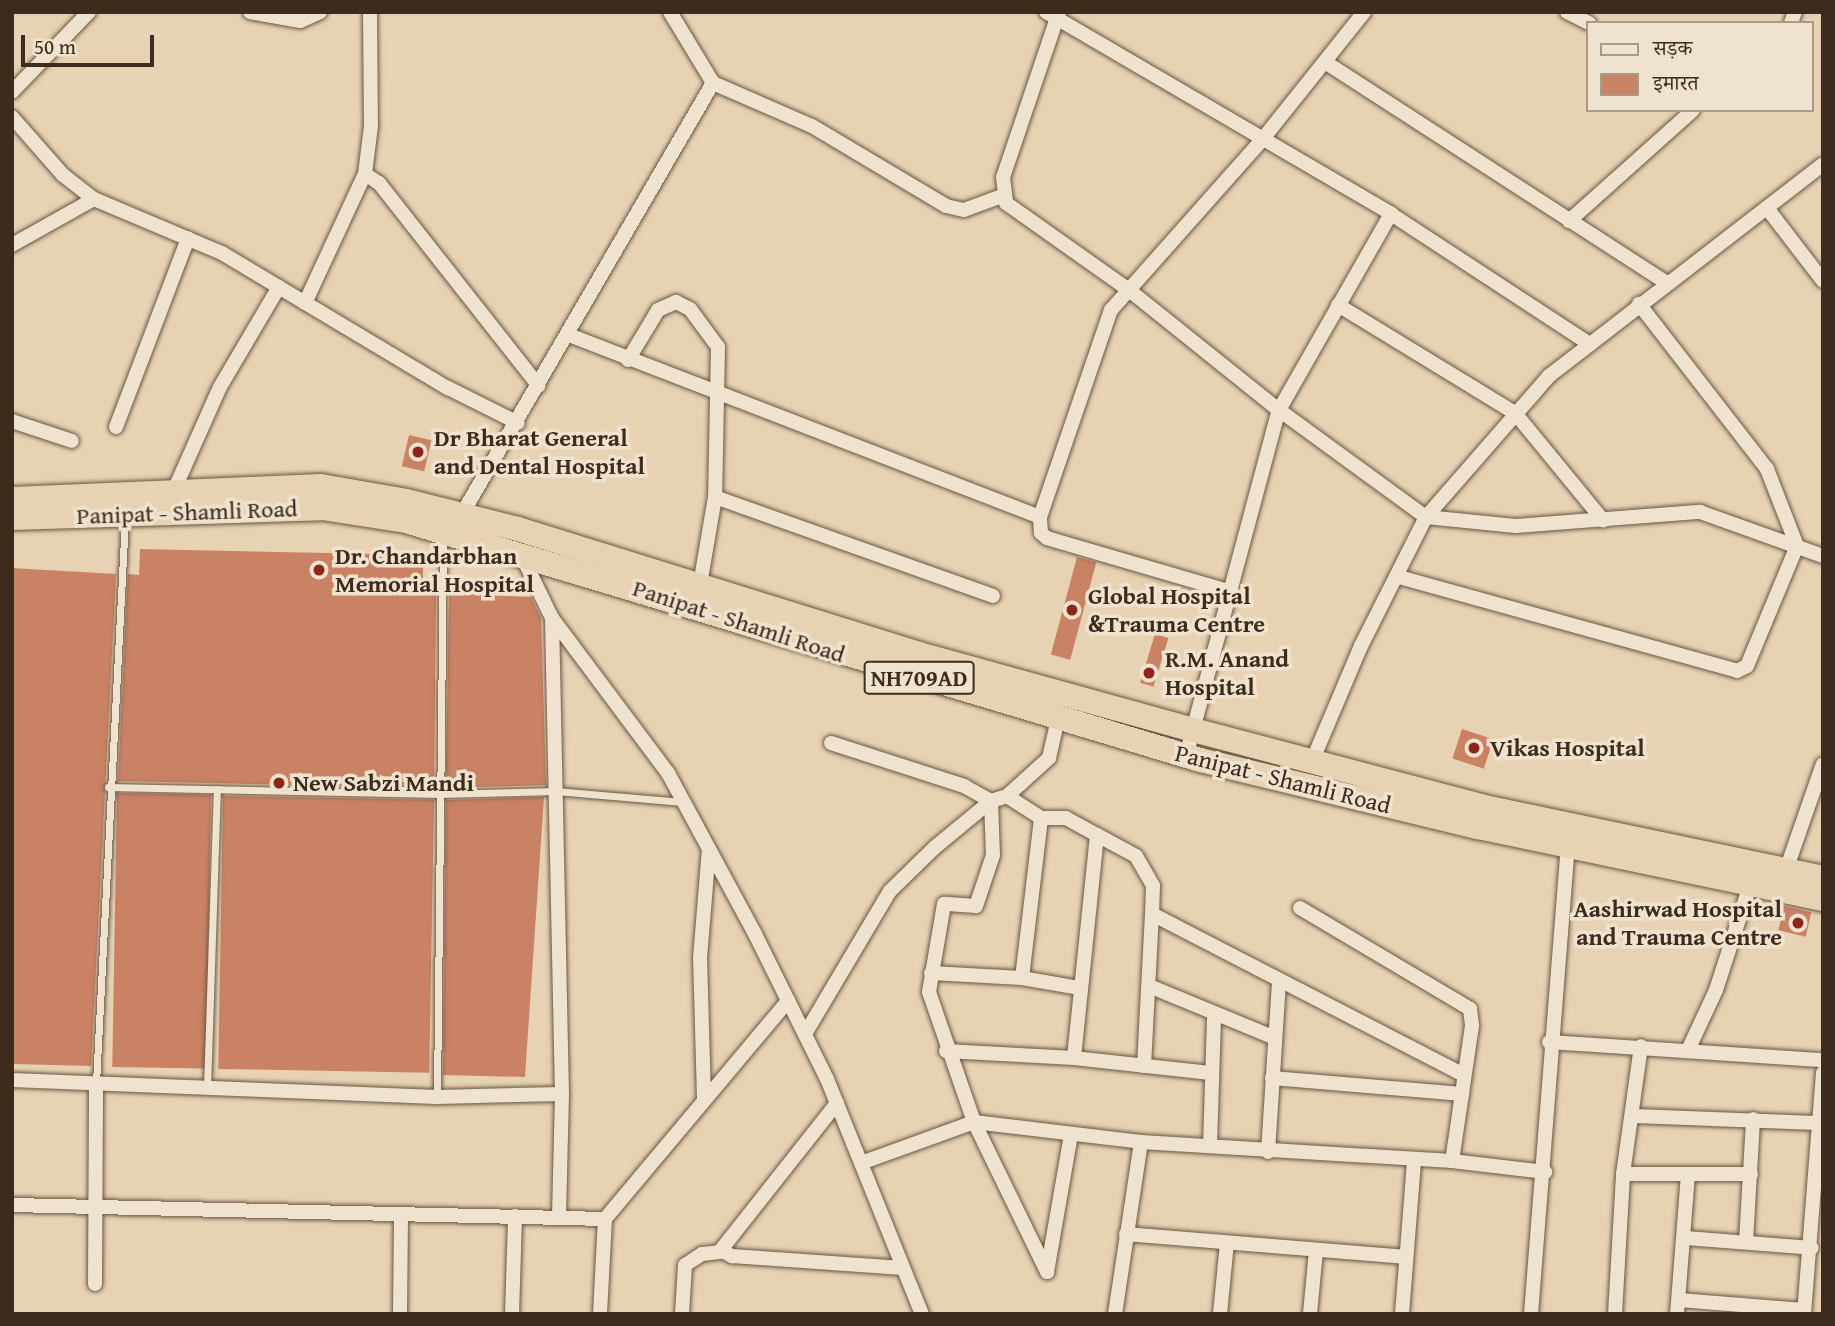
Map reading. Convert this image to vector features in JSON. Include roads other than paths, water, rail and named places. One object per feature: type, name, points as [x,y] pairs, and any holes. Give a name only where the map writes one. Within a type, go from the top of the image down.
[{"type":"highway","name":"Panipat - Shamli Road","points":[[12,518],[126,504],[171,502],[321,486],[461,514],[518,528],[698,595],[1058,719],[1186,756],[1753,874],[1823,899]]},
{"type":"highway","name":"Panipat - Shamli Road","points":[[12,499],[126,504]]},
{"type":"highway","name":"Panipat - Shamli Road","points":[[171,502],[322,508],[443,531],[522,554],[698,595],[1193,730],[1313,759],[1484,807],[1569,835]]},
{"type":"highway","name":"Panipat - Shamli Road","points":[[1753,874],[1786,870],[1823,878]]},
{"type":"street","points":[[12,92],[89,12]]},
{"type":"street","points":[[250,12],[300,21],[320,12]]},
{"type":"street","points":[[305,303],[365,174],[371,126],[370,12]]},
{"type":"street","points":[[670,12],[713,83],[811,125],[946,206],[964,210],[1002,196]]},
{"type":"street","points":[[1227,592],[1047,538],[1041,533],[1040,517],[1108,316],[1262,140],[1364,12]]},
{"type":"street","points":[[1567,12],[1587,22]]},
{"type":"street","points":[[1590,344],[1391,214],[1053,15],[1003,177],[1002,196],[1013,208],[1129,290],[1279,410],[1426,517],[1516,526],[1700,512],[1823,556]]},
{"type":"street","points":[[1325,62],[1665,282]]},
{"type":"street","points":[[461,514],[518,424],[713,83]]},
{"type":"street","points":[[1569,220],[1691,112]]},
{"type":"street","points":[[12,117],[64,175],[94,199],[188,238],[518,424]]},
{"type":"street","points":[[1313,759],[1361,646],[1399,577],[1426,517],[1515,413],[1549,376],[1665,282],[1823,164]]},
{"type":"street","points":[[365,174],[379,183],[539,386]]},
{"type":"street","points":[[12,244],[94,199]]},
{"type":"street","points":[[1767,208],[1823,281]]},
{"type":"street","points":[[1186,756],[1227,592],[1279,410],[1391,214]]},
{"type":"street","points":[[116,427],[188,238]]},
{"type":"street","points":[[171,502],[220,387],[279,287]]},
{"type":"street","points":[[628,360],[658,310],[681,303],[718,347],[715,497],[698,595]]},
{"type":"street","points":[[1399,577],[1737,671],[1747,666],[1797,546],[1767,469],[1639,304]]},
{"type":"street","points":[[1338,305],[1515,413],[1603,520]]},
{"type":"street","points":[[569,335],[1040,517]]},
{"type":"street","points":[[12,421],[72,441]]},
{"type":"street","points":[[715,497],[993,596]]},
{"type":"street","points":[[518,528],[522,554],[552,618],[668,773],[805,1034],[837,1103],[922,1314]]},
{"type":"street","points":[[552,618],[562,1094],[559,1218]]},
{"type":"street","points":[[805,1034],[890,891],[991,801],[1007,796],[1049,758],[1058,719]]},
{"type":"street","points":[[831,743],[964,786],[991,801]]},
{"type":"street","points":[[1786,870],[1823,764]]},
{"type":"street","points":[[1007,796],[1041,818],[1066,818],[1136,856],[1153,886],[1144,1066]]},
{"type":"street","points":[[991,801],[993,856],[977,905],[944,904],[929,992],[946,1051],[974,1122],[1047,1272],[1071,1133]]},
{"type":"street","points":[[1021,978],[1041,818]]},
{"type":"street","points":[[1074,1058],[1097,835]]},
{"type":"street","points":[[1531,1314],[1545,1172],[1549,1042],[1569,835]]},
{"type":"street","points":[[704,1099],[700,971],[709,849]]},
{"type":"street","points":[[1689,1048],[1716,990],[1753,874]]},
{"type":"street","points":[[1300,908],[1465,1002],[1472,1026],[1452,1161]]},
{"type":"street","points":[[1152,914],[1464,1075]]},
{"type":"street","points":[[931,973],[1021,978],[1080,988]]},
{"type":"street","points":[[1268,1152],[1273,1037],[1279,979]]},
{"type":"street","points":[[1149,985],[1214,1016],[1273,1037]]},
{"type":"street","points":[[600,1314],[605,1219],[788,1001]]},
{"type":"street","points":[[1210,1146],[1210,1073],[1214,1016]]},
{"type":"street","points":[[1549,1042],[1689,1048],[1823,1060]]},
{"type":"street","points":[[1615,1314],[1623,1174],[1635,1116],[1641,1046]]},
{"type":"street","points":[[946,1051],[1074,1058],[1210,1073]]},
{"type":"street","points":[[1688,1174],[1686,1238],[1678,1307],[1804,1312],[1818,1178],[1816,1123],[1823,1073]]},
{"type":"street","points":[[1272,1078],[1462,1094]]},
{"type":"street","points":[[12,1080],[437,1097],[562,1094]]},
{"type":"street","points":[[95,1284],[96,1084]]},
{"type":"street","points":[[722,1252],[723,1242],[837,1103]]},
{"type":"street","points":[[1635,1116],[1816,1123]]},
{"type":"street","points":[[1746,1242],[1753,1119]]},
{"type":"street","points":[[861,1163],[974,1122],[1141,1142],[1414,1161],[1452,1161],[1545,1172]]},
{"type":"street","points":[[1115,1314],[1141,1142]]},
{"type":"street","points":[[1402,1314],[1414,1161]]},
{"type":"street","points":[[1623,1174],[1751,1174]]},
{"type":"street","points":[[12,1205],[605,1219]]},
{"type":"street","points":[[400,1314],[401,1216]]},
{"type":"street","points":[[512,1314],[515,1216]]},
{"type":"street","points":[[1126,1234],[1406,1257]]},
{"type":"street","points":[[1686,1238],[1812,1248]]},
{"type":"street","points":[[1220,1314],[1227,1243]]},
{"type":"street","points":[[1310,1314],[1316,1251]]},
{"type":"street","points":[[682,1314],[685,1265],[702,1254],[722,1252],[903,1268]]},
{"type":"lane","points":[[96,1084],[108,787],[126,504]]},
{"type":"lane","points":[[437,1097],[443,531],[461,514]]},
{"type":"lane","points":[[108,787],[440,794],[556,791],[684,802]]},
{"type":"lane","points":[[207,1088],[217,789]]},
{"type":"place","name":"Dr Bharat General and Dental Hospital","points":[[418,452]]},
{"type":"place","name":"Dr. Chandarbhan Memorial Hospital","points":[[319,570]]},
{"type":"place","name":"Global Hospital &Trauma Centre","points":[[1072,610]]},
{"type":"place","name":"R.M. Anand Hospital","points":[[1149,673]]},
{"type":"place","name":"Vikas Hospital","points":[[1474,748]]},
{"type":"place","name":"New Sabzi Mandi","points":[[279,783]]},
{"type":"place","name":"Aashirwad Hospital and Trauma Centre","points":[[1798,923]]}]
